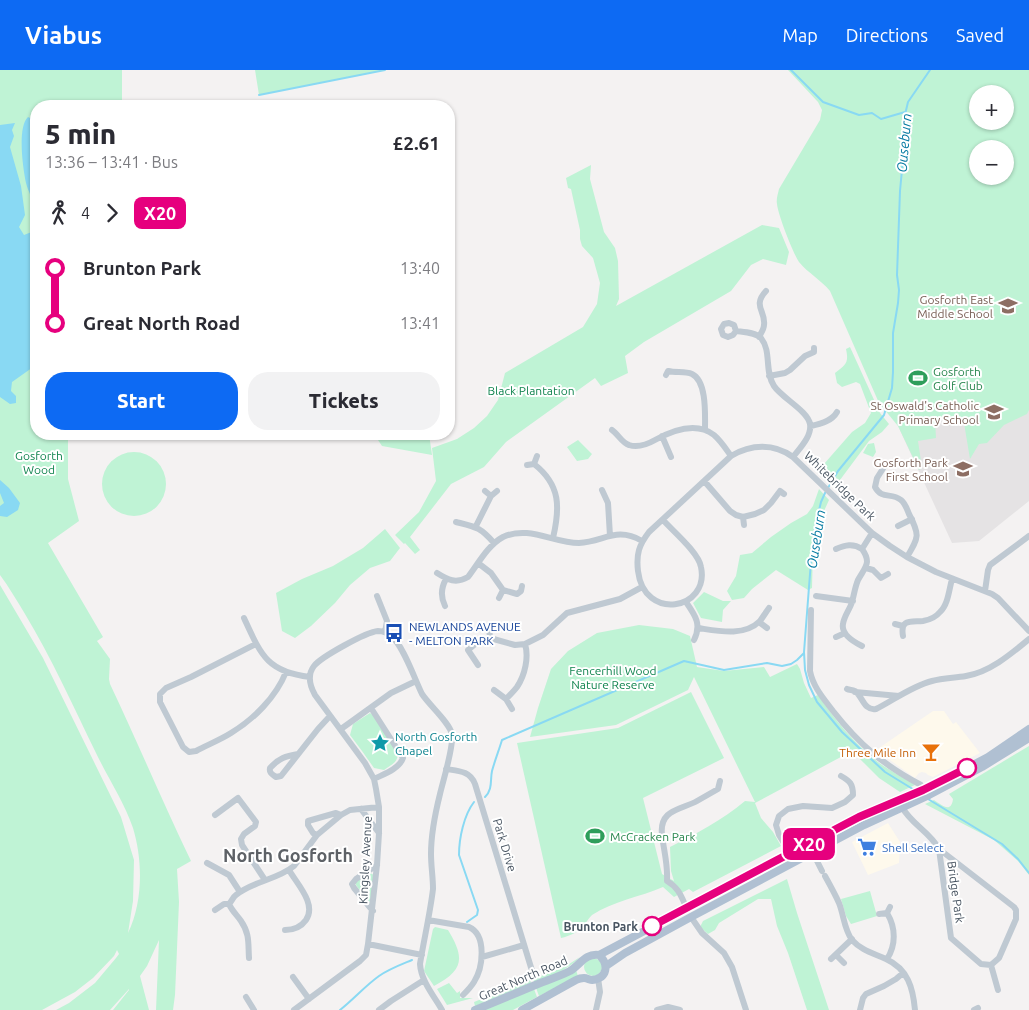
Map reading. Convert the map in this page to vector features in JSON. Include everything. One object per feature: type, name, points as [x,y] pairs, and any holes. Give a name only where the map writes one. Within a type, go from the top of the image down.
[{"type":"main road","name":"Great North Road","points":[[926,792],[988,757],[1029,730]]},
{"type":"main road","name":"Great North Road","points":[[476,1010],[563,974],[589,956],[599,955],[859,817],[916,797],[982,767],[1029,738]]},
{"type":"main road","name":"Great North Road","points":[[522,1010],[576,980],[598,978],[603,974],[606,966],[625,953],[864,825],[902,807],[916,797]]},
{"type":"main road","points":[[599,955],[603,958],[606,966]]},
{"type":"main road","name":"Great North Road","points":[[578,965],[580,973],[584,978]]},
{"type":"street","points":[[759,336],[764,325],[760,303],[766,291]]},
{"type":"street","points":[[736,331],[759,336],[766,348],[769,376],[774,386],[809,419],[811,426],[809,436],[793,457]]},
{"type":"street","points":[[769,376],[785,373],[805,356],[815,351]]},
{"type":"street","points":[[668,370],[676,373],[688,373],[696,377],[700,382],[705,430]]},
{"type":"street","points":[[811,426],[826,422],[835,416],[837,412]]},
{"type":"street","points":[[615,430],[622,440],[629,445],[639,446],[648,444],[670,432],[681,429],[705,430],[714,435],[731,456]]},
{"type":"street","points":[[662,436],[670,457]]},
{"type":"street","name":"Whitebridge Park","points":[[663,520],[731,456],[746,449],[762,446],[778,448],[793,457],[872,533],[907,557],[936,572],[992,594],[1029,631]]},
{"type":"street","points":[[534,464],[537,456]]},
{"type":"street","points":[[527,465],[534,464],[542,470],[556,492],[558,514],[552,538]]},
{"type":"street","points":[[884,467],[876,478],[875,487],[884,496],[895,497],[901,500],[906,506],[917,534],[916,542],[907,557]]},
{"type":"street","points":[[704,482],[730,511],[743,517],[764,510],[781,491]]},
{"type":"street","points":[[602,490],[608,503],[610,536]]},
{"type":"street","points":[[485,491],[491,496]]},
{"type":"street","points":[[476,526],[491,496],[497,491]]},
{"type":"street","points":[[743,517],[744,525]]},
{"type":"street","points":[[898,526],[912,519]]},
{"type":"street","points":[[663,520],[695,555],[701,567],[701,580],[696,593],[686,602],[661,603],[649,597],[642,587],[637,561],[642,541],[663,520]]},
{"type":"street","points":[[456,522],[476,526],[494,543]]},
{"type":"street","points":[[862,549],[872,533]]},
{"type":"street","points":[[437,573],[446,579],[458,582],[463,580],[468,577],[494,543],[514,534],[536,534],[579,543],[621,534],[642,541]]},
{"type":"street","points":[[985,591],[990,565],[1028,539]]},
{"type":"street","points":[[836,549],[843,542],[862,549],[866,558],[866,568],[858,581],[843,624],[845,633],[854,642],[862,646]]},
{"type":"street","points":[[478,564],[491,573],[503,590],[517,594],[521,592],[522,586]]},
{"type":"street","points":[[866,568],[873,570],[881,580],[888,574]]},
{"type":"street","points":[[445,606],[441,595],[446,579]]},
{"type":"street","points":[[903,626],[908,622],[925,621],[939,614],[946,604],[952,579]]},
{"type":"street","points":[[478,665],[468,650],[479,641],[490,638],[515,645],[525,644],[543,635],[567,613],[620,599],[642,587]]},
{"type":"street","points":[[499,598],[503,590]]},
{"type":"street","points":[[377,596],[387,620],[385,632]]},
{"type":"street","points":[[816,596],[852,600]]},
{"type":"street","points":[[686,602],[698,621],[694,640]]},
{"type":"street","points":[[698,628],[726,632],[748,629],[759,622],[769,608]]},
{"type":"street","points":[[811,610],[810,671],[818,691],[842,722],[867,749],[892,768],[921,785],[926,792]]},
{"type":"street","points":[[244,618],[256,644],[263,655],[273,664],[286,672],[310,677],[313,667],[327,656],[360,637],[377,631],[385,632],[396,640],[427,702],[447,724],[452,733],[431,840],[433,886],[420,970],[442,1010]]},
{"type":"street","points":[[759,622],[767,628]]},
{"type":"street","points":[[895,624],[903,626]]},
{"type":"street","points":[[903,626],[903,636]]},
{"type":"street","points":[[489,628],[490,638]]},
{"type":"street","points":[[836,637],[845,633]]},
{"type":"street","points":[[855,692],[869,709],[873,710],[920,685],[932,681],[967,676],[990,668],[1029,639]]},
{"type":"street","points":[[256,644],[166,688],[160,694],[160,702],[183,747],[189,752],[196,751],[244,724],[262,708],[279,686],[286,672]]},
{"type":"street","points":[[506,699],[521,680],[527,656],[525,644]]},
{"type":"street","name":"Kingsley Avenue","points":[[310,677],[315,695],[365,763],[374,779],[379,807],[379,833],[373,911],[368,944]]},
{"type":"street","points":[[340,729],[391,693],[416,681]]},
{"type":"street","points":[[846,689],[855,692],[899,696]]},
{"type":"street","points":[[494,690],[506,699],[512,709]]},
{"type":"street","points":[[371,708],[403,758],[396,767],[374,779]]},
{"type":"street","points":[[298,754],[286,756],[272,765],[270,768],[271,774],[279,778],[330,716]]},
{"type":"street","name":"Park Drive","points":[[446,769],[464,772],[473,778],[533,974]]},
{"type":"street","points":[[790,853],[779,835],[776,825],[778,816],[788,809],[803,806],[832,808],[845,802],[853,795],[853,788],[848,780],[842,776]]},
{"type":"street","points":[[687,908],[680,893],[674,885],[667,881],[668,869],[662,826],[665,817],[673,812],[709,794],[720,792],[720,781]]},
{"type":"street","points":[[215,815],[238,798],[256,822],[255,826],[244,834],[241,839],[242,846],[265,880]]},
{"type":"street","points":[[215,910],[224,904],[229,904],[240,892],[289,870],[318,835],[341,815],[350,810],[379,807]]},
{"type":"street","name":"Bridge Park","points":[[902,807],[934,841],[939,849],[1016,910],[1016,919],[999,958],[991,965],[981,964],[952,938],[939,849]]},
{"type":"street","points":[[361,809],[379,833]]},
{"type":"street","points":[[318,835],[308,825],[308,821],[336,814],[341,815]]},
{"type":"street","points":[[813,853],[840,905],[847,930],[852,939],[871,954],[887,959],[904,972],[913,993],[915,1010]]},
{"type":"street","points":[[207,863],[229,875],[240,892]]},
{"type":"street","points":[[373,911],[352,884],[356,879],[377,865]]},
{"type":"street","points":[[285,930],[294,929],[302,925],[307,918],[309,910],[305,896],[289,870]]},
{"type":"street","points":[[229,904],[241,922],[247,936],[249,958]]},
{"type":"street","points":[[879,914],[888,910],[894,929],[890,953],[887,959]]},
{"type":"street","points":[[691,917],[702,933],[724,953],[732,966],[746,1010]]},
{"type":"street","points":[[428,920],[468,927],[478,935],[482,957],[480,968],[475,981],[463,995]]},
{"type":"street","points":[[844,963],[834,957],[852,939]]},
{"type":"street","points":[[294,1010],[360,961],[366,955],[368,944],[422,955]]},
{"type":"street","points":[[482,957],[524,945]]},
{"type":"street","points":[[991,965],[998,990]]},
{"type":"street","points":[[853,1001],[860,1007],[866,994],[884,986],[904,972]]},
{"type":"street","points":[[293,977],[309,998]]},
{"type":"street","points":[[596,1010],[600,992],[598,978]]},
{"type":"street","points":[[379,1010],[424,980]]},
{"type":"street","points":[[246,998],[254,1010]]},
{"type":"street","points":[[657,1010],[668,1007],[680,1010]]},
{"type":"shaded area","points":[[1014,271],[1029,278],[1029,501],[979,541],[952,543],[898,426]]},
{"type":"shaded area","points":[[933,711],[944,711],[953,724],[956,722],[980,753],[933,777],[922,772],[915,778],[876,750]]},
{"type":"shaded area","points":[[888,823],[900,842],[899,863],[868,875],[852,842]]},
{"type":"green space","name":"Gosforth Wood","points":[[0,70],[122,70],[122,100],[30,100],[30,440],[68,440],[68,479],[79,521],[48,543],[103,637],[97,641],[110,659],[110,684],[191,861],[177,869],[179,902],[173,1010],[156,1010],[159,940],[147,966],[140,976],[149,1010],[113,1010],[129,989],[110,1010],[56,1010],[69,1003],[95,983],[119,954],[117,950],[114,956],[93,978],[75,992],[42,1010],[0,1010],[0,585],[43,658],[121,817],[134,860],[133,901],[128,933],[137,908],[140,868],[133,828],[125,809],[44,648],[0,575]]},
{"type":"green space","points":[[255,70],[385,70],[259,95]]},
{"type":"green space","name":"Gosforth Golf Club","points":[[788,70],[1029,70],[1029,410],[1027,414],[1004,425],[987,443],[979,444],[970,459],[963,417],[935,420],[936,438],[918,441],[922,468],[919,470],[898,426],[879,403],[830,291],[799,262],[790,243],[778,209],[777,197],[779,189],[820,120],[822,110],[818,102]]},
{"type":"green space","name":"Black Plantation","points":[[591,165],[590,179],[604,232],[615,248],[618,261],[619,299],[616,306],[762,225],[779,228],[789,252],[786,265],[763,259],[751,265],[731,291],[644,342],[625,356],[628,373],[601,386],[595,378],[506,442],[484,467],[451,484],[410,537],[420,550],[415,554],[395,535],[419,512],[436,481],[432,448],[455,440],[474,428],[487,416],[498,400],[505,373],[583,327],[597,304],[600,283],[593,258],[582,246],[571,189],[568,188],[566,178]]},
{"type":"green space","points":[[850,347],[880,413],[889,424],[882,432],[869,441],[834,488],[817,472],[852,432],[865,423],[871,413],[860,384],[856,382],[842,387],[837,383],[835,373],[846,363],[846,349]]},
{"type":"green space","points":[[378,440],[430,440],[432,455],[382,446]]},
{"type":"green space","points":[[578,440],[592,454],[588,459],[577,461],[567,447]]},
{"type":"green space","points":[[874,443],[876,452],[873,457],[863,453],[868,444]]},
{"type":"green space","points":[[134,452],[152,458],[160,466],[166,484],[160,502],[152,510],[134,516],[116,510],[108,502],[102,484],[108,466],[116,458]]},
{"type":"green space","points":[[819,489],[829,500],[819,522],[813,550],[812,588],[808,590],[776,570],[752,589],[744,598],[732,600],[727,591],[736,576],[740,555],[752,553],[771,537],[807,514],[813,506]]},
{"type":"green space","points":[[385,529],[400,548],[390,561],[370,568],[350,585],[335,603],[311,626],[295,638],[282,631],[276,593],[302,579],[333,566],[363,548]]},
{"type":"green space","points":[[704,592],[723,601],[731,601],[723,610],[722,622],[701,618],[693,603]]},
{"type":"green space","name":"Fencerhill Wood Nature Reserve","points":[[639,625],[673,629],[690,636],[697,667],[724,671],[764,667],[770,677],[797,664],[811,698],[818,695],[838,722],[861,747],[883,765],[915,785],[900,792],[879,778],[852,751],[755,803],[761,818],[773,832],[781,846],[693,892],[689,889],[674,897],[663,887],[609,906],[592,915],[583,927],[571,935],[561,938],[517,743],[618,728],[691,692],[724,758],[643,798],[662,874],[674,881],[671,871],[670,847],[709,826],[745,801],[755,802],[694,677],[688,690],[616,725],[530,737],[551,669],[568,651],[597,633]]},
{"type":"green space","points":[[370,713],[398,752],[396,761],[384,770],[374,768],[350,735],[353,724]]},
{"type":"green space","points":[[1029,746],[1029,875],[1018,861],[994,840],[925,804],[934,800],[943,806],[950,806],[953,799],[949,794]]},
{"type":"green space","points":[[370,873],[374,875],[371,902],[367,901],[356,885],[356,882]]},
{"type":"green space","points":[[787,879],[829,1010],[807,1010],[777,926],[771,899],[758,899],[719,923],[715,930],[708,934],[700,927],[703,921]]},
{"type":"green space","points":[[870,891],[877,916],[851,924],[846,916],[841,899]]},
{"type":"green space","points":[[435,927],[448,930],[457,948],[459,962],[451,974],[434,986],[424,971]]},
{"type":"green space","points":[[580,957],[565,969],[534,982],[533,979],[566,966]]},
{"type":"green space","points":[[593,958],[599,961],[602,967],[599,973],[593,976],[587,973],[584,967],[587,961]]},
{"type":"green space","points":[[576,970],[578,976],[539,996],[536,988]]},
{"type":"green space","points":[[530,980],[531,983],[475,1006],[474,1002]]},
{"type":"green space","points":[[449,983],[457,993],[460,991],[460,998],[473,998],[447,1005],[437,989]]},
{"type":"green space","points":[[534,989],[537,997],[513,1010],[483,1010]]},
{"type":"water","points":[[28,117],[30,118],[30,193],[26,183],[22,159],[22,139],[25,122]]},
{"type":"water","points":[[15,123],[12,130],[14,136],[10,147],[21,186],[25,215],[19,227],[24,235],[30,233],[30,369],[12,382],[11,391],[16,396],[16,403],[10,404],[0,397],[0,125]]},
{"type":"water","points":[[0,480],[9,488],[20,503],[18,510],[7,517],[0,516],[0,506],[4,503],[0,493]]},
{"type":"waterway","points":[[259,95],[385,70]]},
{"type":"waterway","points":[[791,70],[823,102],[859,115],[872,113],[881,119],[905,112]]},
{"type":"waterway","name":"Ouseburn","points":[[916,791],[885,772],[842,732],[817,702],[809,685],[805,670],[804,652],[811,561],[815,527],[821,502],[838,471],[884,415],[892,388],[893,333],[899,290],[897,275],[903,123],[908,102],[930,70]]},
{"type":"waterway","points":[[485,797],[490,788],[492,771],[502,740],[684,661],[724,670],[767,663],[782,666],[791,664],[804,653]]},
{"type":"waterway","name":"Ouseburn","points":[[928,799],[1002,844],[1029,873]]},
{"type":"waterway","points":[[467,922],[477,915],[478,910],[459,855],[459,848],[465,820],[474,802]]},
{"type":"waterway","points":[[340,1010],[379,976],[412,960]]},
{"type":"bus line","name":"X20","points":[[652,926],[859,817],[923,790],[967,768]]},
{"type":"place","name":"Gosforth East Middle School","points":[[1008,306]]},
{"type":"place","name":"Gosforth Golf Club","points":[[918,378]]},
{"type":"place","name":"St Oswald's Catholic Primary School","points":[[994,412]]},
{"type":"place","name":"Gosforth Park First School","points":[[963,469]]},
{"type":"place","name":"NEWLANDS AVENUE - MELTON PARK","points":[[394,633]]},
{"type":"place","name":"North Gosforth Chapel","points":[[380,743]]},
{"type":"place","name":"Three Mile Inn","points":[[931,752]]},
{"type":"place","name":"McCracken Park","points":[[595,836]]},
{"type":"place","name":"Shell Select","points":[[867,847]]},
{"type":"place","name":"Brunton Park","points":[[652,926]]},
{"type":"district","name":"North Gosforth","points":[[288,855]]}]
